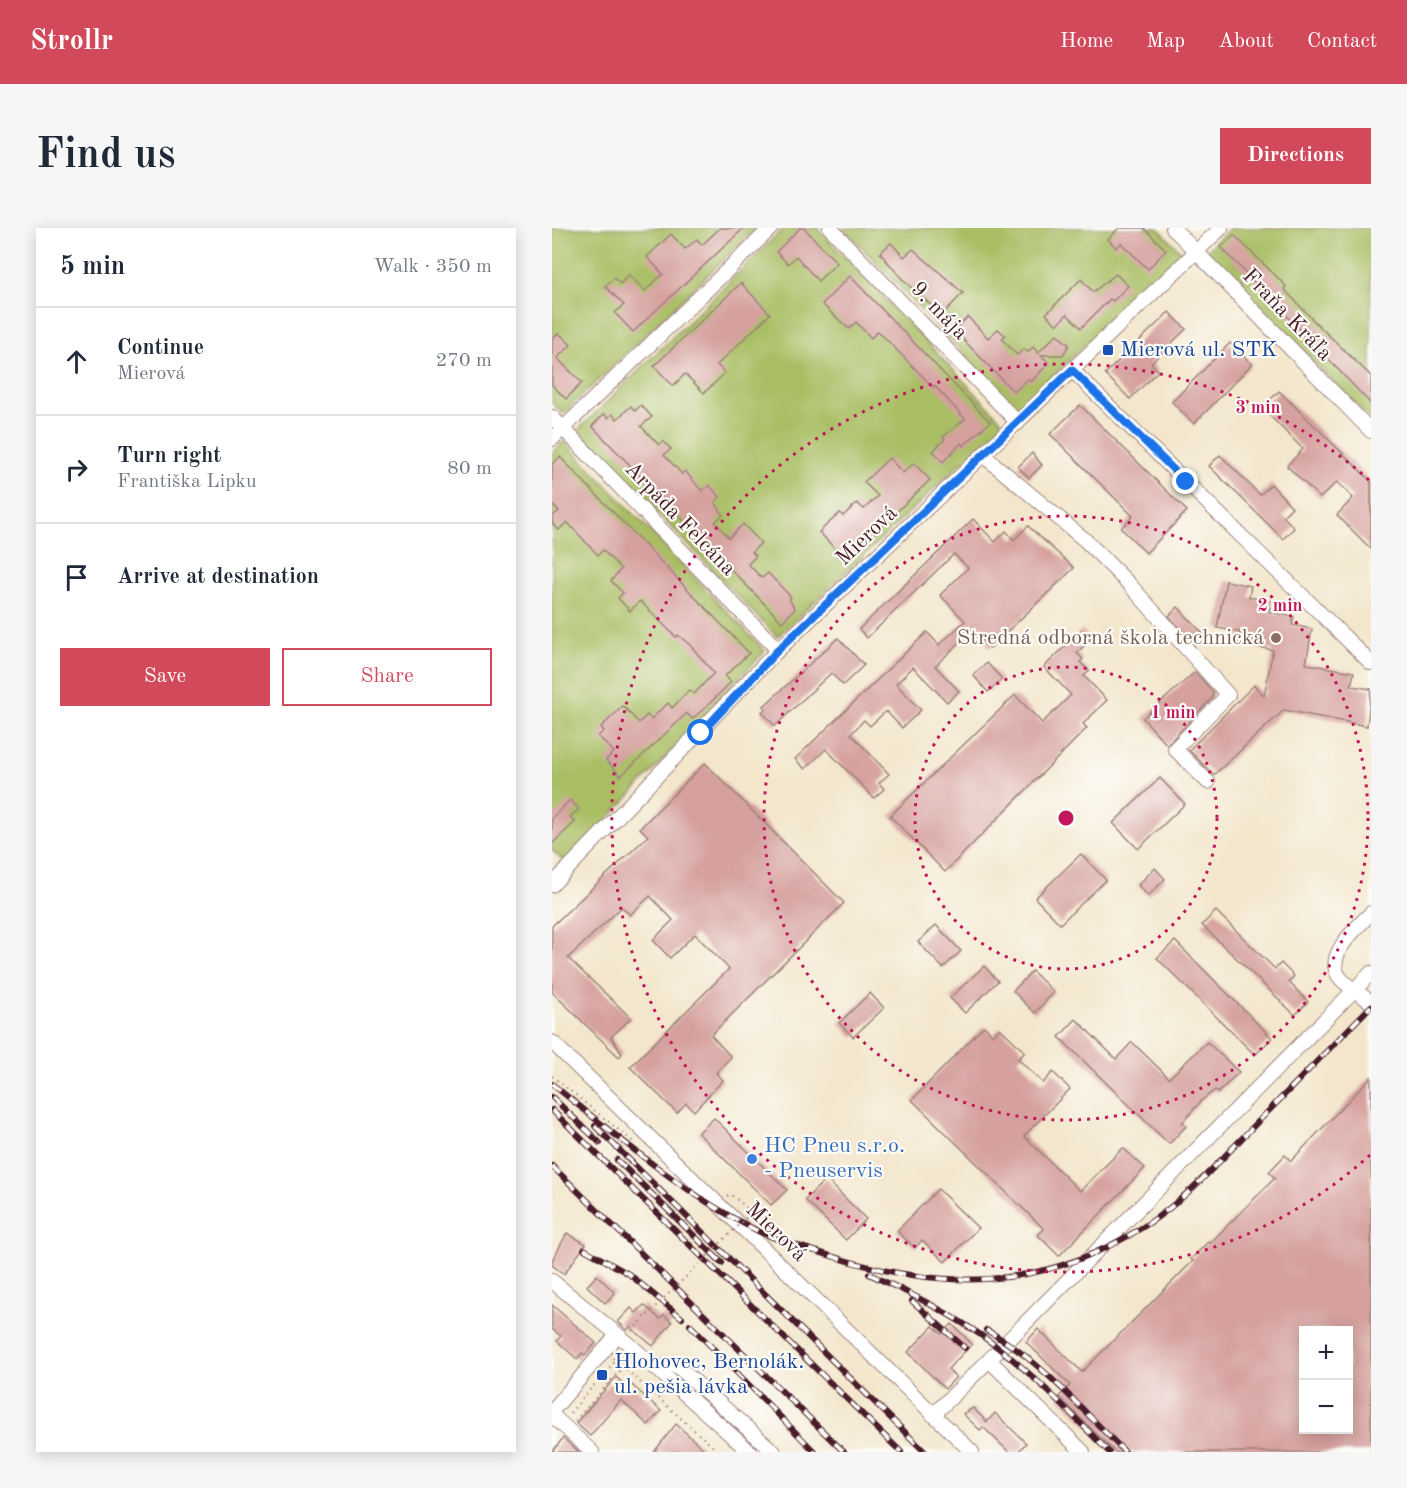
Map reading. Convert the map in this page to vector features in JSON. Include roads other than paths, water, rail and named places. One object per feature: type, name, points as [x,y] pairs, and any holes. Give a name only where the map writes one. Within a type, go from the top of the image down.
[{"type":"street","points":[[552,439],[771,228]]},
{"type":"street","name":"9. mája","points":[[830,228],[1018,423]]},
{"type":"street","name":"Fraňa Kráľa","points":[[1173,228],[1371,431]]},
{"type":"street","name":"Mierová","points":[[552,885],[778,650],[1221,228]]},
{"type":"street","points":[[1072,370],[1371,663]]},
{"type":"street","name":"Arpáda Felcána","points":[[552,417],[778,650]]},
{"type":"street","points":[[983,456],[1085,540],[1130,584],[1228,695],[1175,749],[1208,782]]},
{"type":"street","points":[[552,864],[562,874]]},
{"type":"street","points":[[1371,913],[1343,943],[1336,964],[1338,976],[1371,1002]]},
{"type":"street","points":[[933,1415],[1371,973]]},
{"type":"street","name":"Mierová","points":[[552,1042],[972,1452]]},
{"type":"street","points":[[552,1281],[628,1344],[750,1452]]},
{"type":"street","points":[[592,1452],[558,1420],[605,1349],[617,1335]]},
{"type":"street","points":[[989,1360],[1083,1452]]},
{"type":"street","points":[[657,1370],[675,1364],[774,1452]]},
{"type":"railway","points":[[552,1084],[673,1179],[724,1213],[759,1232],[869,1267],[910,1275],[950,1279],[989,1279],[1028,1274],[1066,1264],[1104,1248],[1158,1217],[1211,1170],[1371,1006]]},
{"type":"railway","points":[[552,1097],[600,1143]]},
{"type":"railway","points":[[552,1110],[901,1452]]},
{"type":"railway","points":[[595,1126],[925,1452]]},
{"type":"railway","points":[[617,1160],[722,1263]]},
{"type":"railway","points":[[552,1166],[844,1452]]},
{"type":"railway","points":[[584,1249],[629,1274],[682,1318]]},
{"type":"railway","points":[[869,1274],[963,1323],[992,1343],[1038,1382],[1109,1452]]},
{"type":"railway","points":[[912,1301],[965,1348]]},
{"type":"railway","points":[[690,1325],[815,1452]]},
{"type":"railway","points":[[986,1330],[1006,1342],[1042,1370],[1125,1452]]},
{"type":"place","name":"Mierová ul. STK","points":[[1108,350]]},
{"type":"place","name":"Stredná odborná škola technická","points":[[1276,638]]},
{"type":"place","name":"HC Pneu s.r.o. - Pneuservis","points":[[752,1159]]},
{"type":"place","name":"Hlohovec, Bernolák. ul. pešia lávka","points":[[602,1375]]}]
